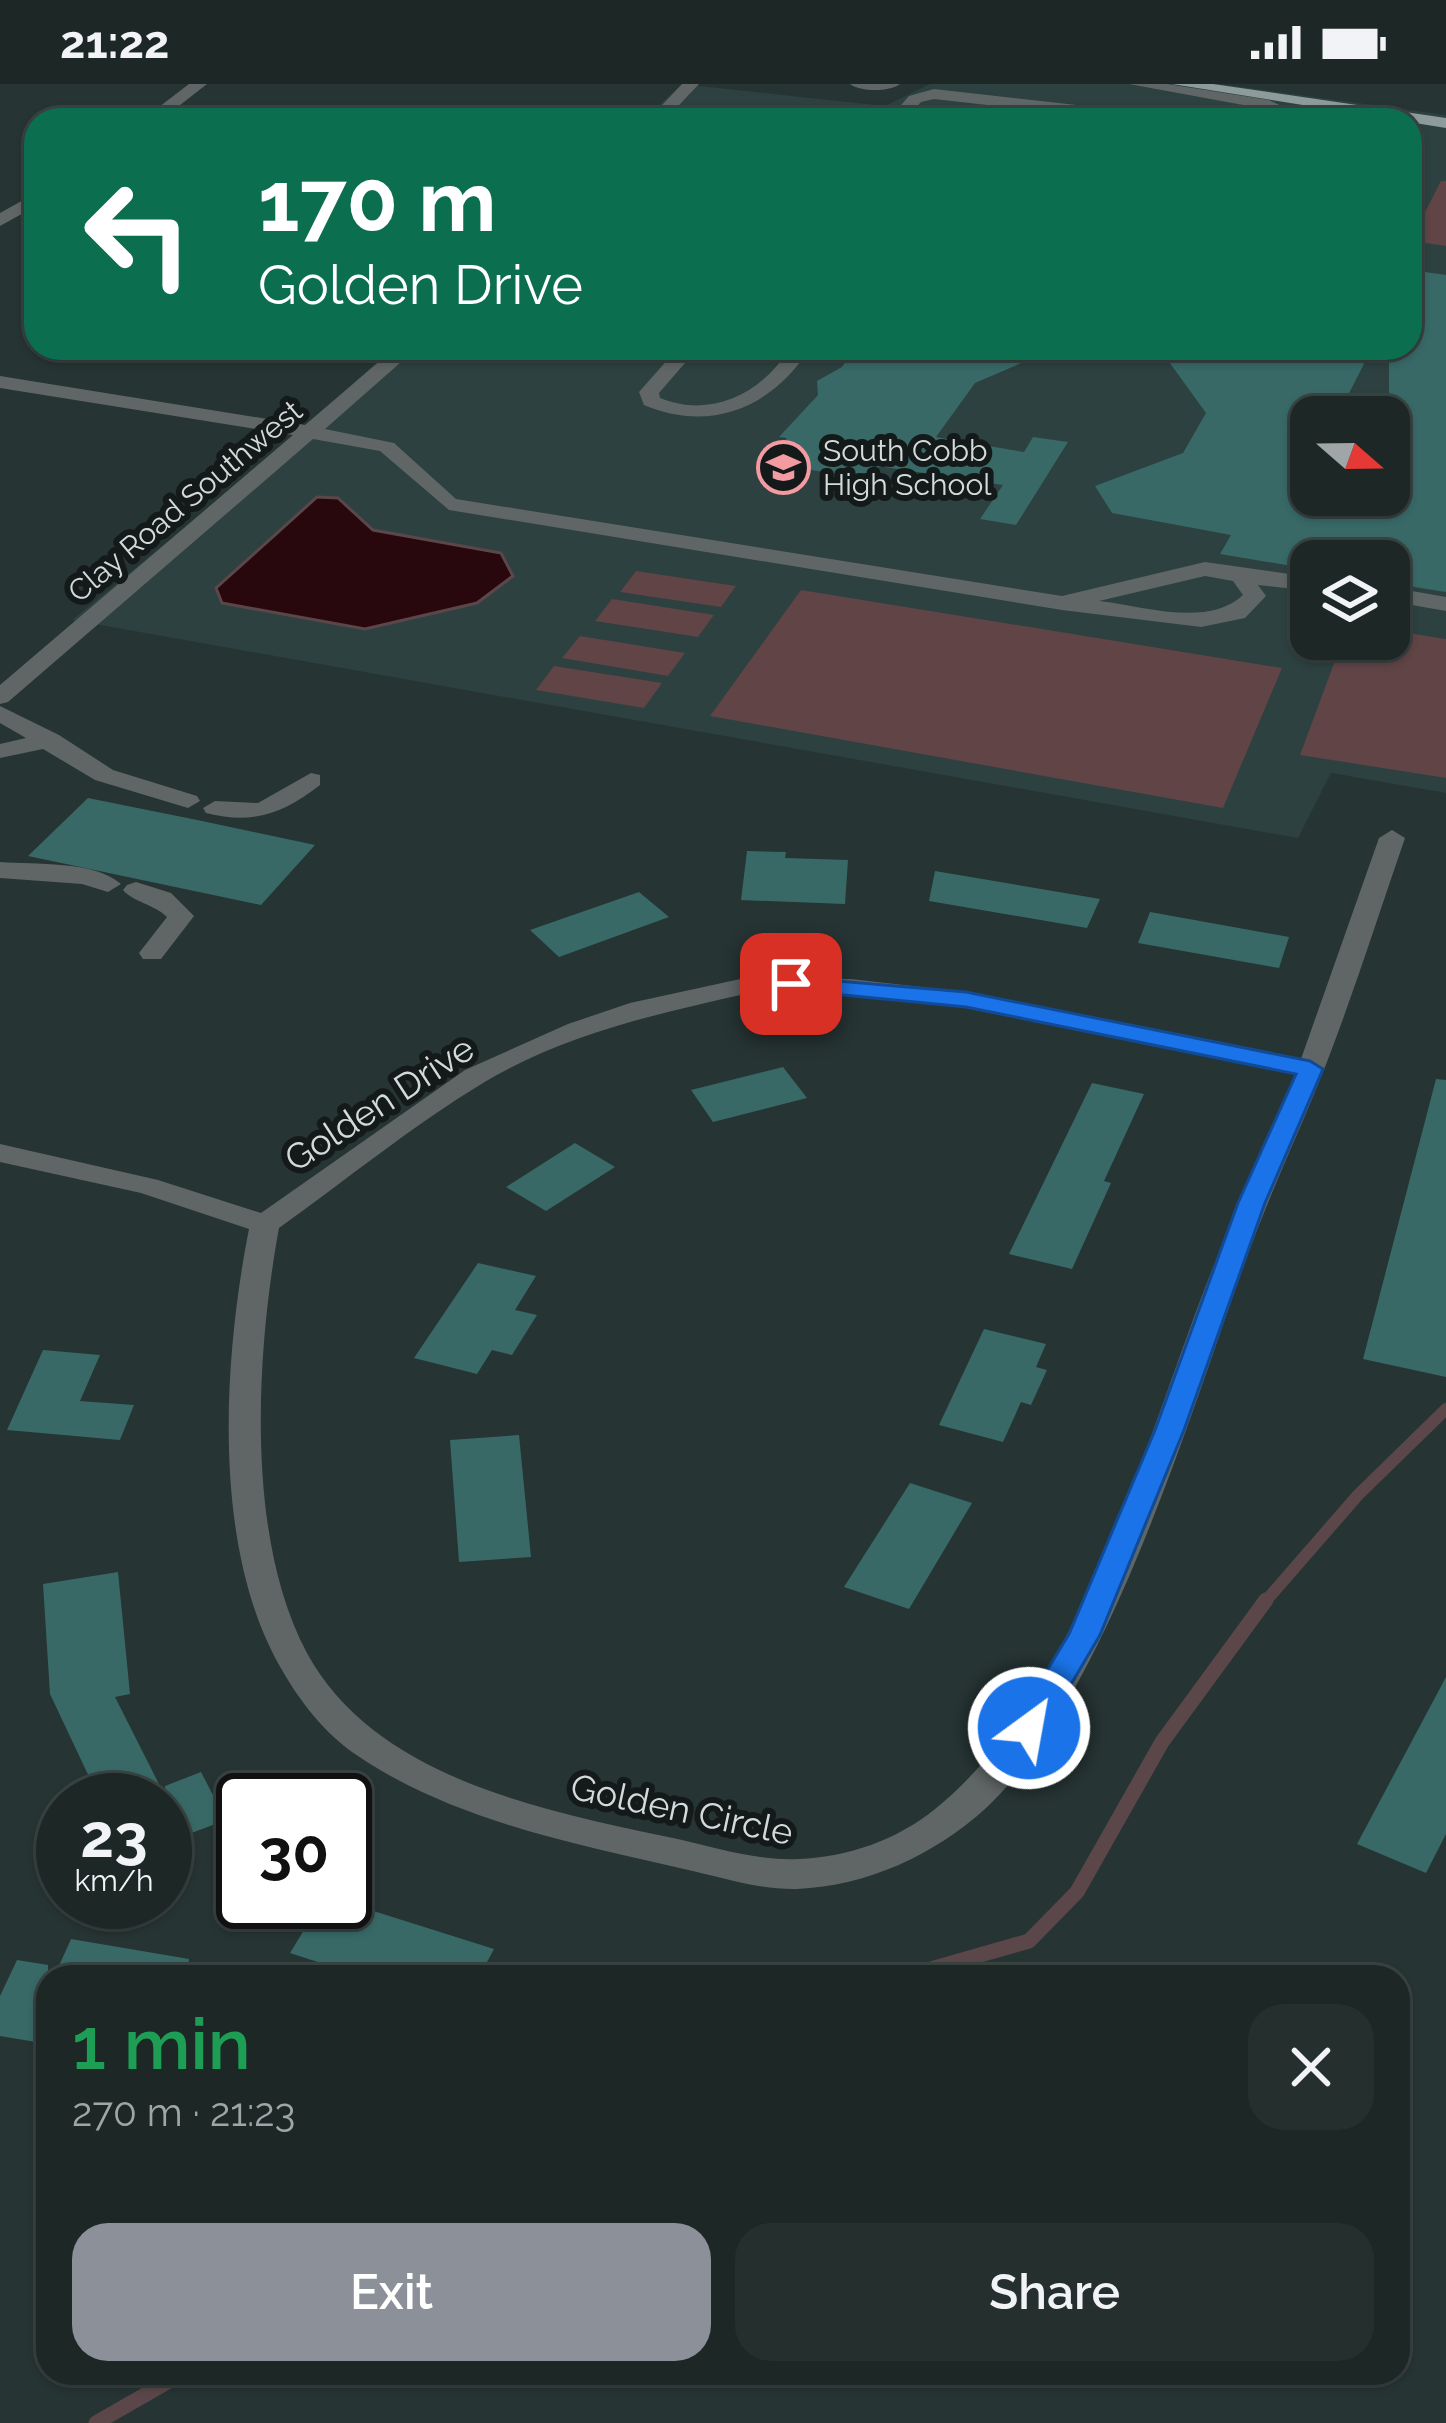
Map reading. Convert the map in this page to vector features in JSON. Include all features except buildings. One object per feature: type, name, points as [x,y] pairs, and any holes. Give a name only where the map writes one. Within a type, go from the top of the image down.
[{"type":"main road","points":[[1180,84],[1340,108]]},
{"type":"main road","points":[[1274,84],[1446,108]]},
{"type":"street","points":[[167,108],[199,84]]},
{"type":"street","points":[[668,108],[691,84]]},
{"type":"street","points":[[858,84],[892,84]]},
{"type":"street","points":[[1137,84],[1275,108]]},
{"type":"street","points":[[907,108],[915,99],[934,94],[1059,108]]},
{"type":"street","name":"Clay Road Southwest","points":[[0,697],[393,360]]},
{"type":"street","points":[[677,360],[649,392],[651,401],[663,407],[724,411],[760,392],[793,360]]},
{"type":"street","points":[[0,382],[387,447],[448,504],[1062,603],[1201,620],[1238,613],[1255,596],[1240,576]]},
{"type":"street","points":[[1062,603],[1205,569],[1290,582]]},
{"type":"street","points":[[1410,598],[1446,604]]},
{"type":"street","points":[[0,713],[104,775],[188,801]]},
{"type":"street","points":[[0,751],[51,740]]},
{"type":"street","points":[[215,808],[236,814],[272,811],[311,780]]},
{"type":"street","name":"Golden Circle","points":[[265,1223],[251,1280],[245,1354],[251,1498],[271,1607],[287,1650],[340,1723],[373,1748],[431,1778],[596,1836],[794,1874],[841,1868],[904,1847],[944,1823],[978,1792],[1048,1700],[1084,1635],[1170,1430],[1252,1203],[1310,1069],[1392,838]]},
{"type":"street","points":[[0,870],[84,877],[108,884]]},
{"type":"street","points":[[136,890],[162,898],[182,916],[152,953]]},
{"type":"street","name":"Golden Drive","points":[[265,1223],[476,1076],[598,1023],[693,994],[745,986],[850,986],[966,1000],[1310,1069]]},
{"type":"street","points":[[0,1153],[148,1186],[265,1223]]},
{"type":"shaded area","name":"South Cobb High School","points":[[682,84],[885,106],[930,84],[1219,84],[1395,108],[656,108]]},
{"type":"shaded area","name":"South Cobb High School","points":[[1422,112],[1446,115],[1446,793],[1331,773],[1298,838],[72,620],[291,440],[379,360],[1422,360]]},
{"type":"shaded area","points":[[1441,181],[1446,181],[1446,246],[1422,243],[1422,218]]},
{"type":"shaded area","points":[[317,497],[338,498],[373,530],[501,553],[513,576],[477,603],[365,629],[222,603],[216,588]]},
{"type":"shaded area","points":[[636,571],[736,586],[721,607],[620,592]]},
{"type":"shaded area","points":[[801,590],[1282,668],[1223,808],[710,716]]},
{"type":"shaded area","points":[[612,599],[714,615],[698,637],[595,621]]},
{"type":"shaded area","points":[[1410,633],[1446,639],[1446,778],[1300,755],[1335,660],[1410,660]]},
{"type":"shaded area","points":[[580,636],[685,653],[668,676],[562,658]]},
{"type":"shaded area","points":[[554,666],[662,683],[644,708],[536,690]]},
{"type":"waterway","points":[[1264,1603],[1358,1495],[1446,1409]]},
{"type":"waterway","points":[[945,1965],[1029,1941],[1077,1892],[1162,1742],[1266,1600]]},
{"type":"waterway","points":[[96,2423],[162,2385]]},
{"type":"place","name":"South Cobb High School","points":[[784,467]]},
{"type":"route","points":[[791,984],[966,1000],[1310,1069],[1252,1203],[1170,1430],[1084,1635],[1029,1728]]}]
